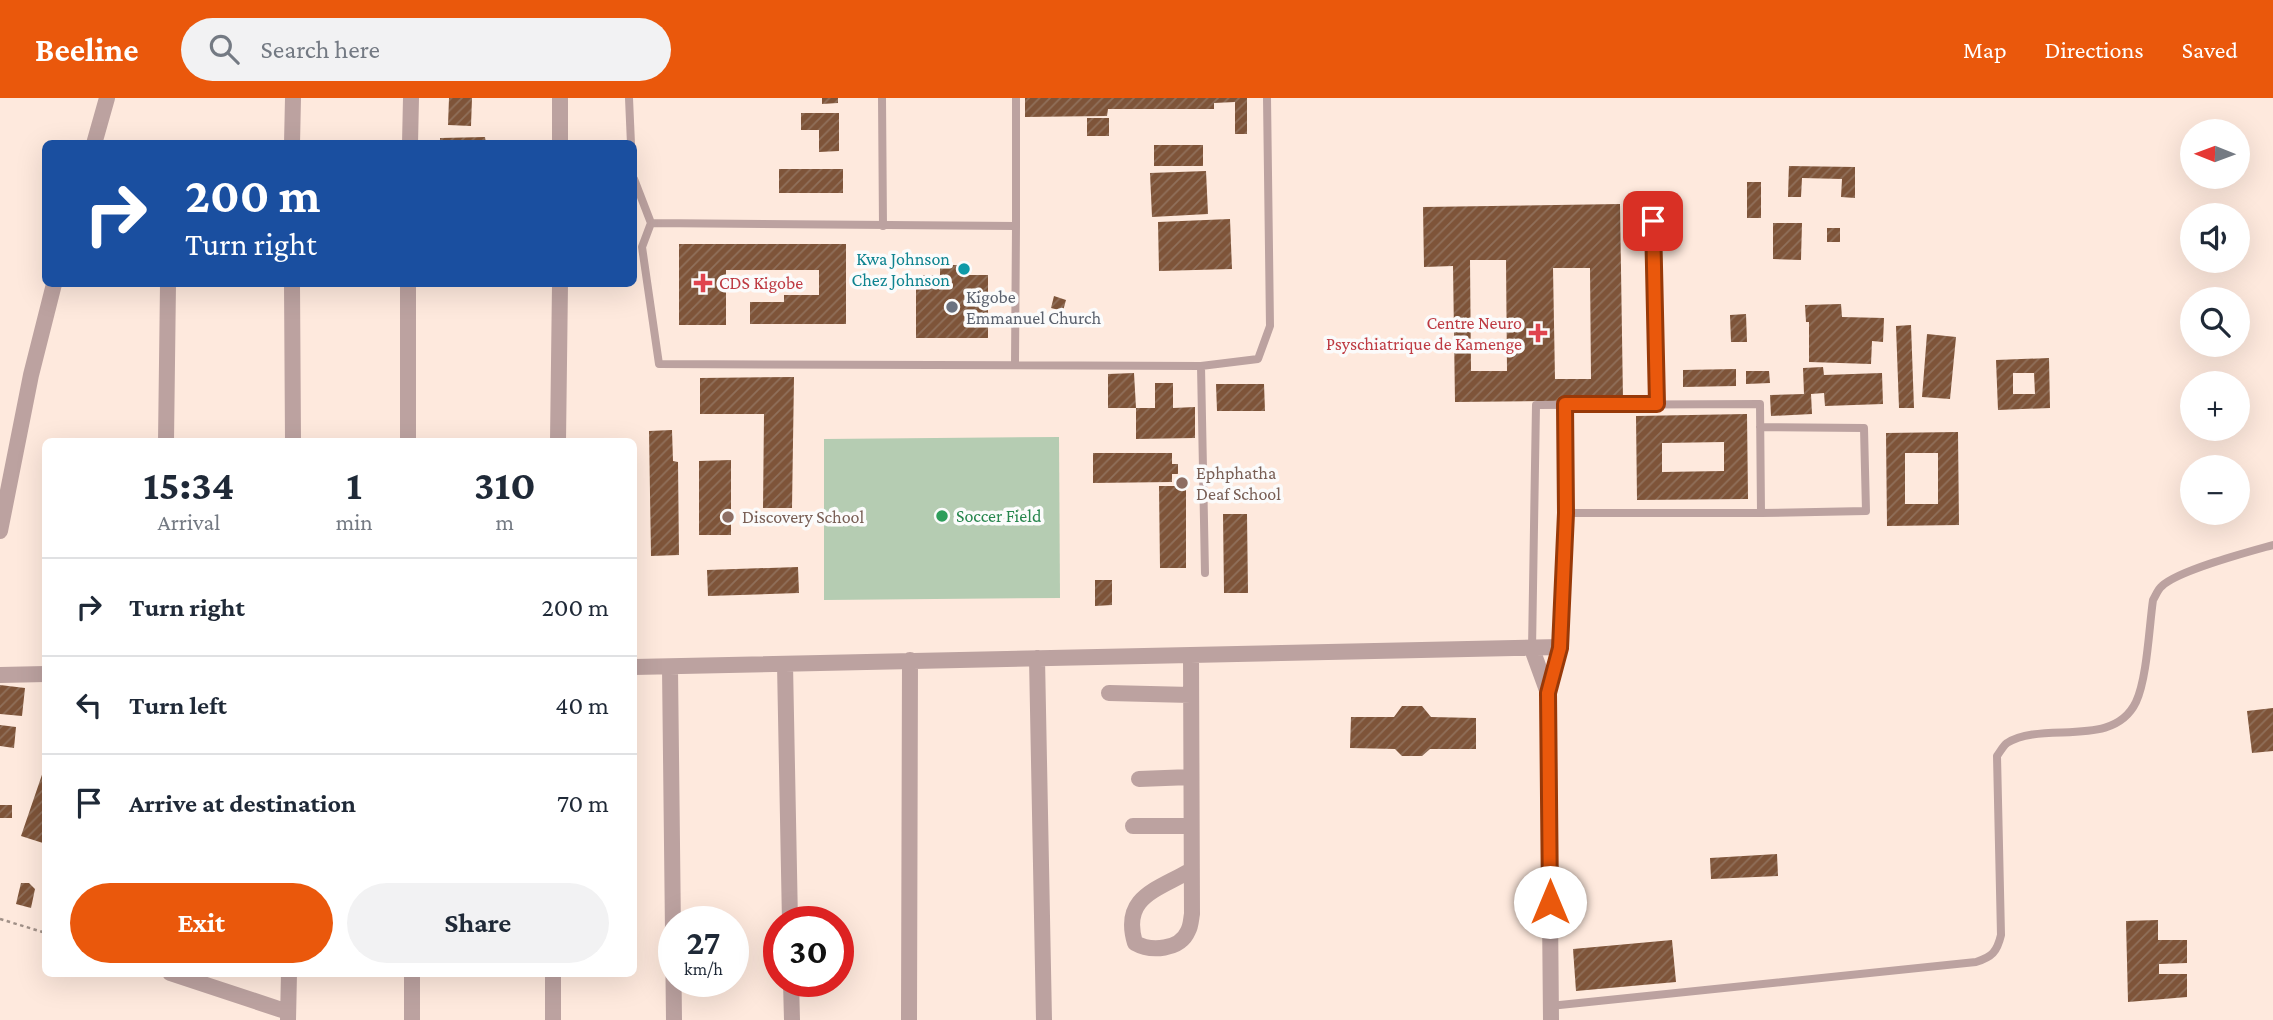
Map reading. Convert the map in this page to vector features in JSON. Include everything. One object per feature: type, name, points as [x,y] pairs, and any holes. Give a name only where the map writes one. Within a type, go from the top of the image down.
[{"type":"street","points":[[95,140],[107,98]]},
{"type":"street","points":[[292,140],[293,98]]},
{"type":"street","points":[[410,140],[411,98]]},
{"type":"street","points":[[560,98],[560,140]]},
{"type":"street","points":[[0,531],[31,374],[53,287]]},
{"type":"street","points":[[166,438],[168,287]]},
{"type":"street","points":[[292,287],[293,438]]},
{"type":"street","points":[[408,287],[408,438]]},
{"type":"street","points":[[558,438],[560,287]]},
{"type":"street","points":[[637,667],[1560,648],[1548,693],[1551,1013]]},
{"type":"street","points":[[1532,649],[1548,693]]},
{"type":"street","points":[[1191,655],[1192,914],[1188,933],[1177,942],[1162,948],[1145,948],[1135,943],[1131,929],[1132,912],[1146,894],[1191,870]]},
{"type":"street","points":[[1037,657],[1044,1020]]},
{"type":"street","points":[[909,1020],[910,660]]},
{"type":"street","points":[[785,664],[790,906]]},
{"type":"street","points":[[670,668],[674,1020]]},
{"type":"street","points":[[0,675],[42,674]]},
{"type":"street","points":[[1109,693],[1191,695]]},
{"type":"street","points":[[1139,779],[1191,777]]},
{"type":"street","points":[[1133,826],[1191,826]]},
{"type":"street","points":[[181,977],[288,1016],[289,977]]},
{"type":"street","points":[[412,977],[412,1020]]},
{"type":"street","points":[[553,1020],[554,977]]},
{"type":"street","points":[[791,997],[792,1020]]},
{"type":"lane","points":[[629,98],[631,140]]},
{"type":"lane","points":[[882,98],[883,226]]},
{"type":"lane","points":[[1015,365],[1016,98]]},
{"type":"lane","points":[[637,186],[651,223],[642,247],[659,364],[1201,366],[1258,359],[1270,326],[1267,98]]},
{"type":"lane","points":[[1653,195],[1657,404]]},
{"type":"lane","points":[[651,223],[1016,226]]},
{"type":"lane","points":[[637,244],[642,247]]},
{"type":"lane","points":[[1201,366],[1205,573]]},
{"type":"lane","points":[[1560,648],[1566,513],[1565,404]]},
{"type":"lane","points":[[1532,649],[1536,405],[1760,404],[1760,513]]},
{"type":"lane","points":[[1566,513],[1866,511],[1864,428],[1760,427]]},
{"type":"lane","points":[[1551,1013],[1976,962],[1989,958],[1998,950],[2001,935],[1997,756],[2007,744],[2023,737],[2109,727],[2125,719],[2137,700],[2153,600],[2160,587],[2173,579],[2236,555],[2273,545]]},
{"type":"path","points":[[0,919],[42,932]]},
{"type":"green space","name":"Soccer Field","points":[[1059,437],[1060,598],[824,600],[824,439]]},
{"type":"building","points":[[449,98],[472,98],[471,126],[448,125]]},
{"type":"building","points":[[822,98],[838,98],[838,103],[822,104]]},
{"type":"building","points":[[1025,98],[1247,98],[1247,134],[1235,134],[1235,102],[1214,103],[1214,109],[1108,109],[1107,116],[1025,117]]},
{"type":"building","points":[[801,113],[839,113],[839,151],[819,152],[819,130],[801,130]]},
{"type":"building","points":[[1087,118],[1109,118],[1109,136],[1087,136]]},
{"type":"building","points":[[485,137],[485,140],[440,140]]},
{"type":"building","points":[[1154,145],[1203,145],[1203,166],[1154,166]]},
{"type":"building","points":[[1789,166],[1855,167],[1855,198],[1841,197],[1842,179],[1802,178],[1801,197],[1788,197]]},
{"type":"building","points":[[779,169],[843,169],[843,193],[779,193]]},
{"type":"building","points":[[1206,171],[1208,214],[1152,217],[1150,173]]},
{"type":"building","points":[[1747,182],[1761,182],[1761,218],[1747,218]]},
{"type":"building","name":"Centre Neuro Psyschiatrique de Kamenge","points":[[1620,204],[1623,400],[1455,402],[1453,266],[1424,267],[1423,207]],"holes":[[[1470,260],[1506,260],[1507,371],[1471,371]],[[1553,268],[1590,268],[1591,379],[1555,379]]]},
{"type":"building","points":[[1230,219],[1232,269],[1159,271],[1158,222]]},
{"type":"building","points":[[1773,223],[1802,223],[1801,260],[1773,259]]},
{"type":"building","points":[[1827,228],[1840,228],[1840,242],[1827,242]]},
{"type":"building","name":"CDS Kigobe","points":[[679,244],[846,244],[846,324],[750,324],[750,302],[784,302],[784,295],[819,295],[819,270],[726,270],[726,325],[679,325]]},
{"type":"building","name":"Kigobe Emmanuel Church","points":[[940,265],[965,265],[965,275],[988,275],[988,338],[916,338],[916,275],[940,275]]},
{"type":"building","points":[[1054,296],[1066,300],[1063,311],[1051,308]]},
{"type":"building","points":[[1841,304],[1842,317],[1884,318],[1883,342],[1872,341],[1871,364],[1809,362],[1809,322],[1806,322],[1805,305]]},
{"type":"building","points":[[1746,314],[1747,342],[1731,342],[1730,315]]},
{"type":"building","points":[[1911,325],[1914,408],[1899,408],[1896,326]]},
{"type":"building","points":[[1927,334],[1956,337],[1950,399],[1922,397]]},
{"type":"building","points":[[2049,358],[2050,408],[1998,410],[1996,360]],"holes":[[[2013,373],[2034,373],[2035,394],[2013,394]]]},
{"type":"building","points":[[1823,367],[1824,375],[1882,373],[1883,404],[1825,406],[1824,393],[1811,394],[1812,414],[1771,416],[1770,395],[1804,394],[1803,368]]},
{"type":"building","points":[[1736,369],[1736,386],[1683,387],[1683,370]]},
{"type":"building","points":[[1746,371],[1769,371],[1770,383],[1746,384]]},
{"type":"building","points":[[1134,373],[1136,408],[1108,408],[1108,374]]},
{"type":"building","points":[[794,377],[792,508],[763,508],[764,414],[700,414],[700,378]]},
{"type":"building","points":[[1155,383],[1173,383],[1173,408],[1195,407],[1195,438],[1136,439],[1136,408],[1155,408]]},
{"type":"building","points":[[1216,384],[1264,384],[1265,411],[1217,411]]},
{"type":"building","points":[[1747,414],[1748,499],[1637,500],[1636,416]],"holes":[[[1724,442],[1724,471],[1662,472],[1662,443]]]},
{"type":"building","points":[[672,430],[673,461],[678,462],[679,555],[651,556],[649,431]]},
{"type":"building","points":[[1958,432],[1959,525],[1887,526],[1886,433]],"holes":[[[1905,453],[1938,453],[1938,504],[1905,504]]]},
{"type":"building","points":[[1093,453],[1172,453],[1172,464],[1178,464],[1178,474],[1172,474],[1172,482],[1093,483]]},
{"type":"building","points":[[731,460],[731,535],[699,535],[699,461]]},
{"type":"building","points":[[1159,486],[1186,486],[1186,568],[1160,568]]},
{"type":"building","points":[[1223,514],[1247,514],[1248,593],[1224,593]]},
{"type":"building","points":[[798,567],[799,593],[708,596],[707,570]]},
{"type":"building","points":[[1095,580],[1112,580],[1112,605],[1095,606]]},
{"type":"building","points":[[0,685],[25,688],[22,716],[0,714]]},
{"type":"building","points":[[1402,706],[1422,706],[1431,717],[1476,718],[1476,749],[1430,749],[1422,756],[1402,756],[1395,749],[1350,748],[1351,717],[1394,717]]},
{"type":"building","points":[[2273,708],[2273,751],[2252,753],[2247,711]]},
{"type":"building","points":[[0,725],[16,727],[14,748],[0,746]]},
{"type":"building","points":[[42,775],[42,843],[21,836]]},
{"type":"building","points":[[0,805],[12,805],[12,818],[0,818]]},
{"type":"building","points":[[1777,854],[1778,876],[1711,879],[1710,858]]},
{"type":"building","points":[[21,883],[29,883],[35,889],[31,908],[16,904]]},
{"type":"building","points":[[2158,920],[2158,940],[2187,940],[2187,963],[2159,964],[2159,974],[2187,974],[2187,997],[2128,1002],[2126,921]]},
{"type":"building","points":[[1672,940],[1676,982],[1576,991],[1573,949]]},
{"type":"place","name":"Kwa Johnson Chez Johnson","points":[[964,269]]},
{"type":"place","name":"CDS Kigobe","points":[[703,283]]},
{"type":"place","name":"Kigobe Emmanuel Church","points":[[952,307]]},
{"type":"place","name":"Centre Neuro Psyschiatrique de Kamenge","points":[[1538,333]]},
{"type":"place","name":"Ephphatha Deaf School","points":[[1182,483]]},
{"type":"place","name":"Soccer Field","points":[[942,516]]},
{"type":"place","name":"Discovery School","points":[[728,517]]},
{"type":"route","points":[[1550,902],[1548,693],[1560,648],[1566,513],[1565,404],[1657,404],[1653,221]]}]
